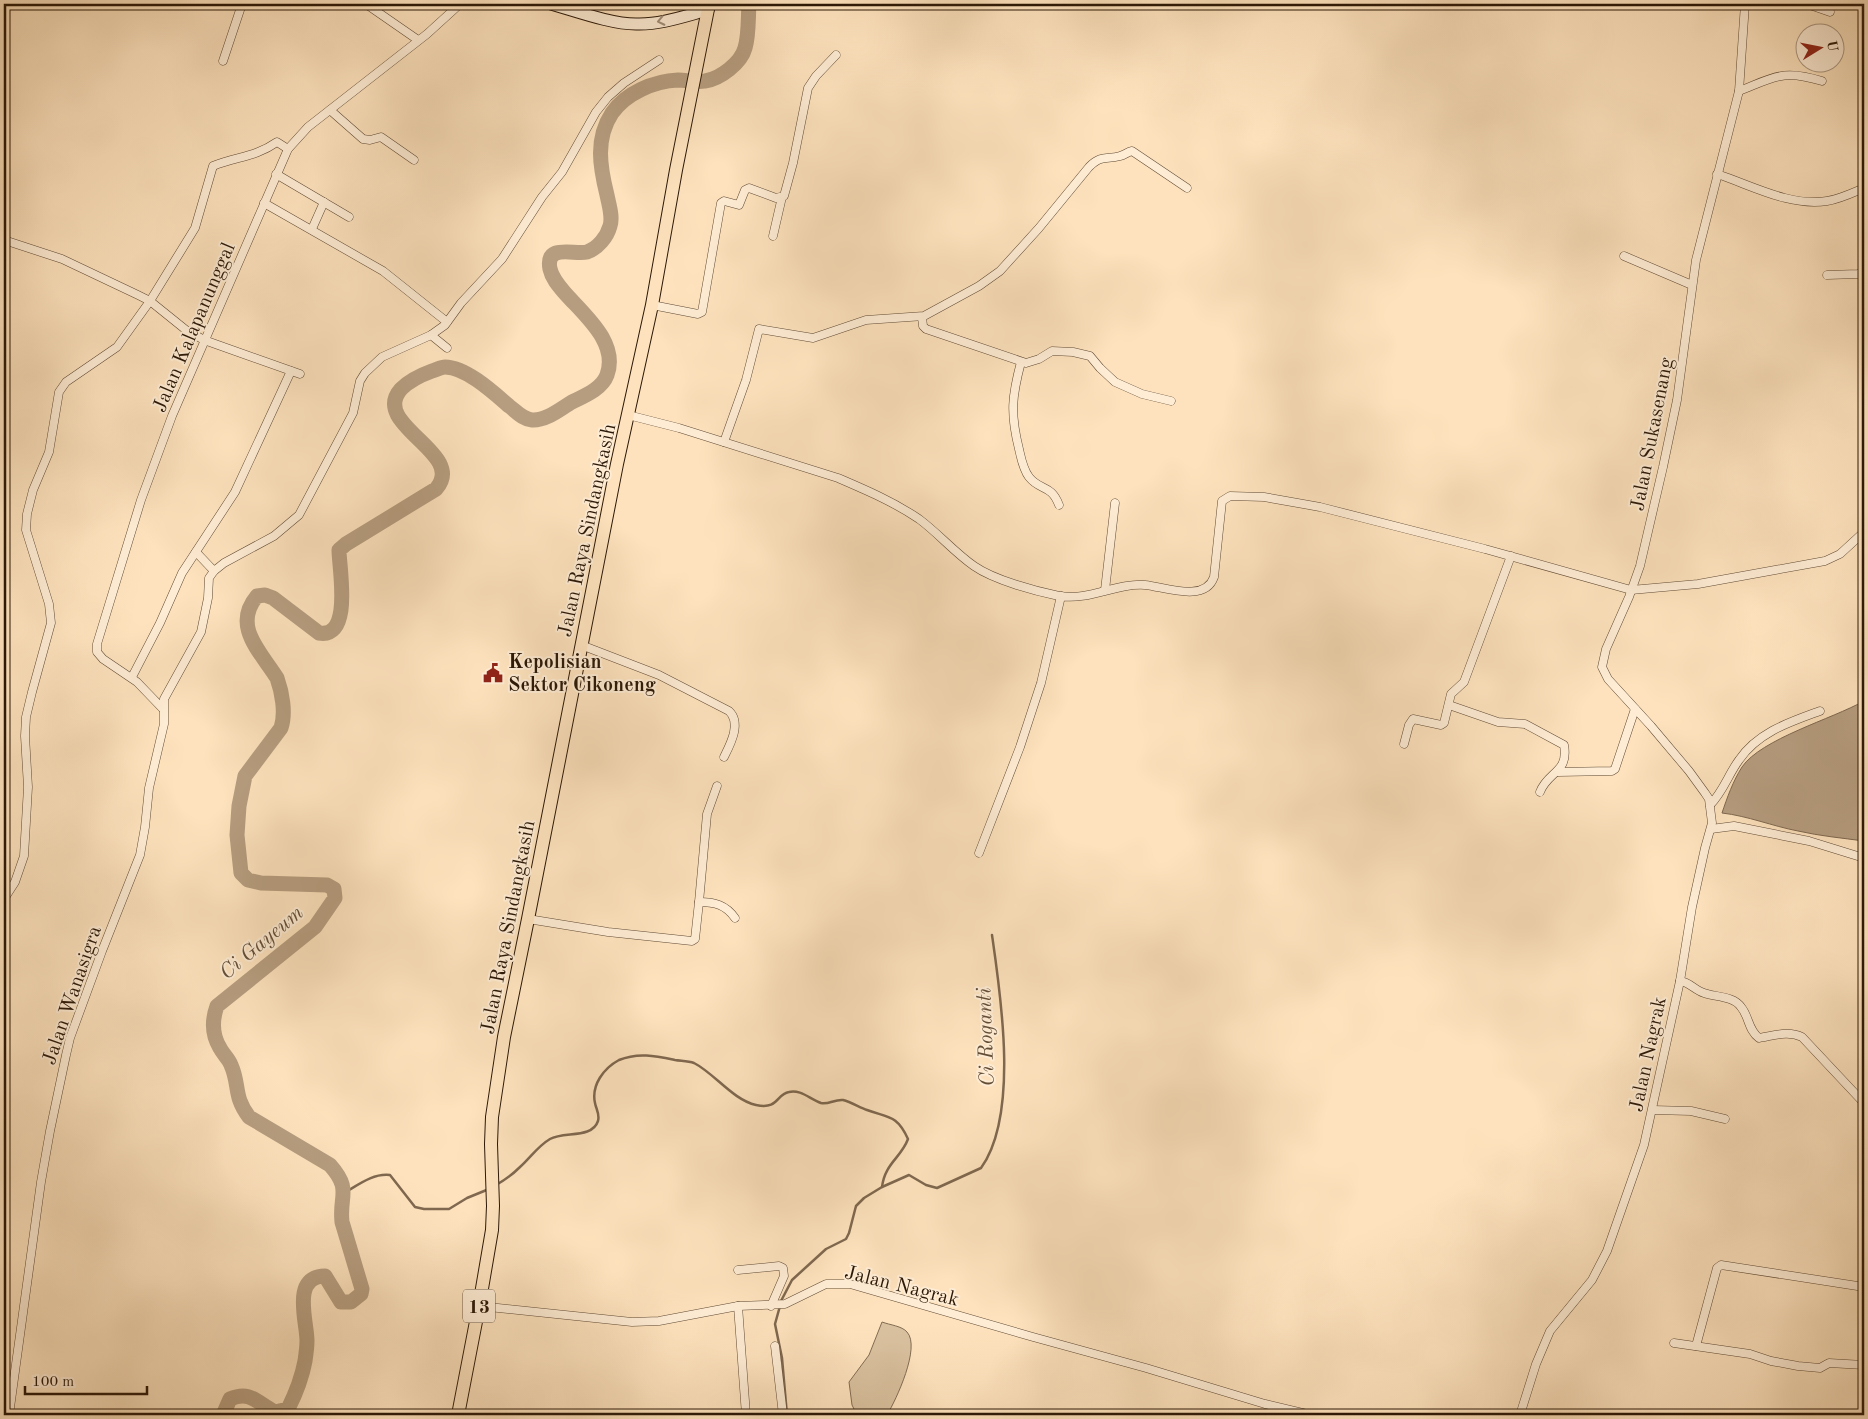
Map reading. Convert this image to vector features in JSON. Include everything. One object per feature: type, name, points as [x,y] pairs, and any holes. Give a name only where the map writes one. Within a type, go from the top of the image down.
[{"type":"highway","name":"Jalan Raya Sindangkasih","points":[[479,1306],[492,1230],[493,1182],[491,1144],[493,1108],[504,1037],[617,464],[652,305],[709,7]]},
{"type":"highway","name":"13","points":[[458,1415],[479,1306]]},
{"type":"main road","points":[[551,4],[612,21],[634,24],[653,23],[709,7]]},
{"type":"street","points":[[223,61],[242,4]]},
{"type":"street","points":[[366,4],[418,40]]},
{"type":"street","name":"Jalan Kalapanunggal","points":[[161,707],[132,677],[103,659],[97,652],[97,644],[144,491],[172,416],[204,340],[288,149],[308,128],[460,4]]},
{"type":"street","name":"Jalan Sukasenang","points":[[1711,829],[1712,817],[1709,799],[1689,771],[1608,679],[1602,667],[1606,648],[1631,590],[1646,540],[1670,437],[1680,381],[1696,260],[1739,91],[1745,4]]},
{"type":"street","points":[[1807,4],[1830,12]]},
{"type":"street","points":[[773,236],[782,197],[785,194],[794,163],[808,88],[816,76],[836,55]]},
{"type":"street","points":[[196,552],[213,569],[274,536],[300,515],[353,413],[360,381],[364,373],[385,354],[431,335],[442,328],[461,303],[502,259],[542,197],[562,172],[596,112],[608,97],[624,83],[659,60]]},
{"type":"street","points":[[1739,91],[1787,74],[1802,75],[1822,81]]},
{"type":"street","points":[[330,110],[363,138],[367,140],[381,137],[414,160]]},
{"type":"street","points":[[4,899],[15,882],[24,852],[28,787],[25,736],[26,717],[51,623],[49,604],[26,530],[29,503],[49,452],[57,399],[61,387],[78,373],[117,347],[150,301],[195,228],[212,168],[216,164],[251,156],[280,143],[288,149]]},
{"type":"street","points":[[724,442],[748,375],[759,329],[813,338],[866,320],[922,317],[979,286],[1000,271],[1039,228],[1089,167],[1097,160],[1108,156],[1121,156],[1131,151],[1187,188]]},
{"type":"street","points":[[276,174],[349,217]]},
{"type":"street","points":[[1717,174],[1785,198],[1804,202],[1828,200],[1864,188]]},
{"type":"street","points":[[652,305],[701,313],[703,311],[722,202],[739,205],[746,190],[749,188],[776,198],[782,197]]},
{"type":"street","points":[[264,202],[383,271],[447,322]]},
{"type":"street","points":[[312,229],[324,202]]},
{"type":"street","points":[[4,240],[62,259],[150,301],[186,330],[204,340],[300,374]]},
{"type":"street","points":[[1624,256],[1692,285]]},
{"type":"street","points":[[1827,275],[1858,274],[1864,272]]},
{"type":"street","points":[[922,317],[923,326],[926,329],[1021,362],[1029,363],[1052,352],[1073,352],[1090,356],[1115,382],[1142,394],[1171,401]]},
{"type":"street","points":[[431,335],[447,348]]},
{"type":"street","points":[[1021,362],[1014,388],[1012,412],[1022,462],[1029,477],[1053,493],[1059,505]]},
{"type":"street","points":[[132,677],[160,623],[182,573],[235,492],[291,372]]},
{"type":"street","points":[[628,415],[679,428],[838,478],[860,487],[905,510],[920,520],[981,570],[1003,579],[1061,596],[1078,597],[1136,585],[1195,592],[1209,586],[1214,577],[1221,506],[1224,498],[1230,496],[1264,497],[1320,507],[1511,556],[1631,590],[1698,584],[1825,561],[1840,554],[1864,532]]},
{"type":"street","points":[[1105,590],[1115,503]]},
{"type":"street","points":[[1404,744],[1411,721],[1415,719],[1443,725],[1453,691],[1464,682],[1511,556]]},
{"type":"street","name":"Jalan Wanasigra","points":[[9,1415],[40,1192],[50,1131],[70,1038],[140,855],[149,788],[164,724],[161,707],[168,690],[201,632],[206,613],[209,578],[213,569]]},
{"type":"street","points":[[978,853],[1020,747],[1049,654],[1061,596]]},
{"type":"street","points":[[582,645],[659,675],[729,711],[734,717],[733,735],[724,757]]},
{"type":"street","points":[[1448,704],[1498,722],[1525,724],[1564,744],[1562,766],[1558,772],[1543,783],[1540,792]]},
{"type":"street","points":[[1558,772],[1612,771],[1635,709]]},
{"type":"street","points":[[1710,805],[1724,788],[1739,759],[1750,748],[1776,728],[1820,711]]},
{"type":"street","points":[[528,919],[593,930],[692,941],[695,939],[708,814],[717,786]]},
{"type":"street","points":[[1711,829],[1734,826],[1809,841],[1864,858]]},
{"type":"street","name":"Jalan Nagrak","points":[[1520,1415],[1536,1364],[1550,1331],[1592,1280],[1607,1252],[1644,1145],[1680,981],[1694,899],[1711,829]]},
{"type":"street","points":[[699,902],[720,904],[731,912],[735,918]]},
{"type":"street","points":[[1680,981],[1686,982],[1705,994],[1728,999],[1740,1005],[1752,1030],[1759,1038],[1783,1033],[1802,1037],[1864,1103]]},
{"type":"street","points":[[1652,1110],[1691,1111],[1725,1119]]},
{"type":"street","points":[[1696,1346],[1717,1268],[1721,1265],[1864,1287]]},
{"type":"street","points":[[738,1270],[779,1266],[782,1268],[784,1276],[771,1306]]},
{"type":"street","name":"Jalan Nagrak","points":[[479,1306],[639,1322],[659,1321],[738,1306],[785,1304],[826,1284],[850,1284],[1265,1404],[1311,1415]]},
{"type":"street","points":[[738,1306],[746,1415]]},
{"type":"street","points":[[1674,1343],[1750,1354],[1771,1361],[1805,1366],[1823,1368],[1828,1363],[1864,1365]]},
{"type":"street","points":[[775,1346],[783,1415]]},
{"type":"shaded area","points":[[1864,701],[1864,841],[1806,833],[1722,813],[1736,778],[1742,767],[1751,757],[1765,747],[1798,730]]},
{"type":"shaded area","points":[[882,1322],[905,1330],[911,1339],[906,1374],[887,1415],[857,1415],[852,1405],[849,1382],[869,1355]]},
{"type":"waterway","name":"Ci Gayeum","points":[[223,1415],[230,1399],[243,1396],[254,1399],[275,1412],[288,1409],[294,1397],[305,1361],[307,1341],[303,1301],[304,1292],[314,1278],[325,1276],[341,1302],[351,1302],[361,1294],[362,1289],[342,1222],[343,1187],[337,1174],[330,1165],[249,1117],[241,1103],[234,1072],[217,1043],[214,1033],[214,1017],[217,1006],[315,927],[335,898],[334,889],[327,885],[261,883],[248,880],[241,873],[237,835],[239,806],[245,776],[281,728],[283,716],[282,696],[277,678],[251,638],[247,618],[250,607],[257,596],[265,595],[273,598],[319,633],[330,632],[336,625],[342,600],[339,550],[436,489],[442,476],[440,463],[397,415],[395,402],[401,389],[411,381],[442,367],[453,368],[471,376],[525,418],[537,420],[553,414],[592,392],[605,380],[609,363],[608,351],[604,340],[589,319],[556,281],[550,269],[550,261],[556,253],[581,253],[595,248],[602,242],[609,230],[611,215],[602,174],[600,153],[603,133],[612,113],[625,100],[641,89],[669,81],[695,82],[711,80],[735,65],[745,48],[748,32],[749,4]]},
{"type":"waterway","name":"Ci Roganti","points":[[781,1301],[792,1280],[826,1249],[846,1239],[856,1206],[864,1198],[882,1187],[909,1175],[926,1185],[937,1188],[981,1168],[993,1145],[1000,1118],[1004,1087],[1002,1022],[992,935]]},
{"type":"waterway","points":[[496,1185],[515,1172],[550,1139],[584,1132],[595,1127],[599,1116],[594,1096],[600,1078],[613,1063],[640,1055],[694,1063],[739,1098],[756,1105],[773,1104],[785,1093],[793,1091],[821,1103],[843,1100],[892,1118],[900,1125],[908,1139],[886,1172],[882,1187]]},
{"type":"waterway","points":[[344,1193],[372,1178],[390,1175],[415,1207],[449,1209],[467,1198],[489,1189]]},
{"type":"waterway","name":"Ci Roganti","points":[[780,1306],[775,1324],[782,1358],[787,1415]]},
{"type":"place","name":"Kepolisian Sektor Cikoneng","points":[[493,673]]}]
